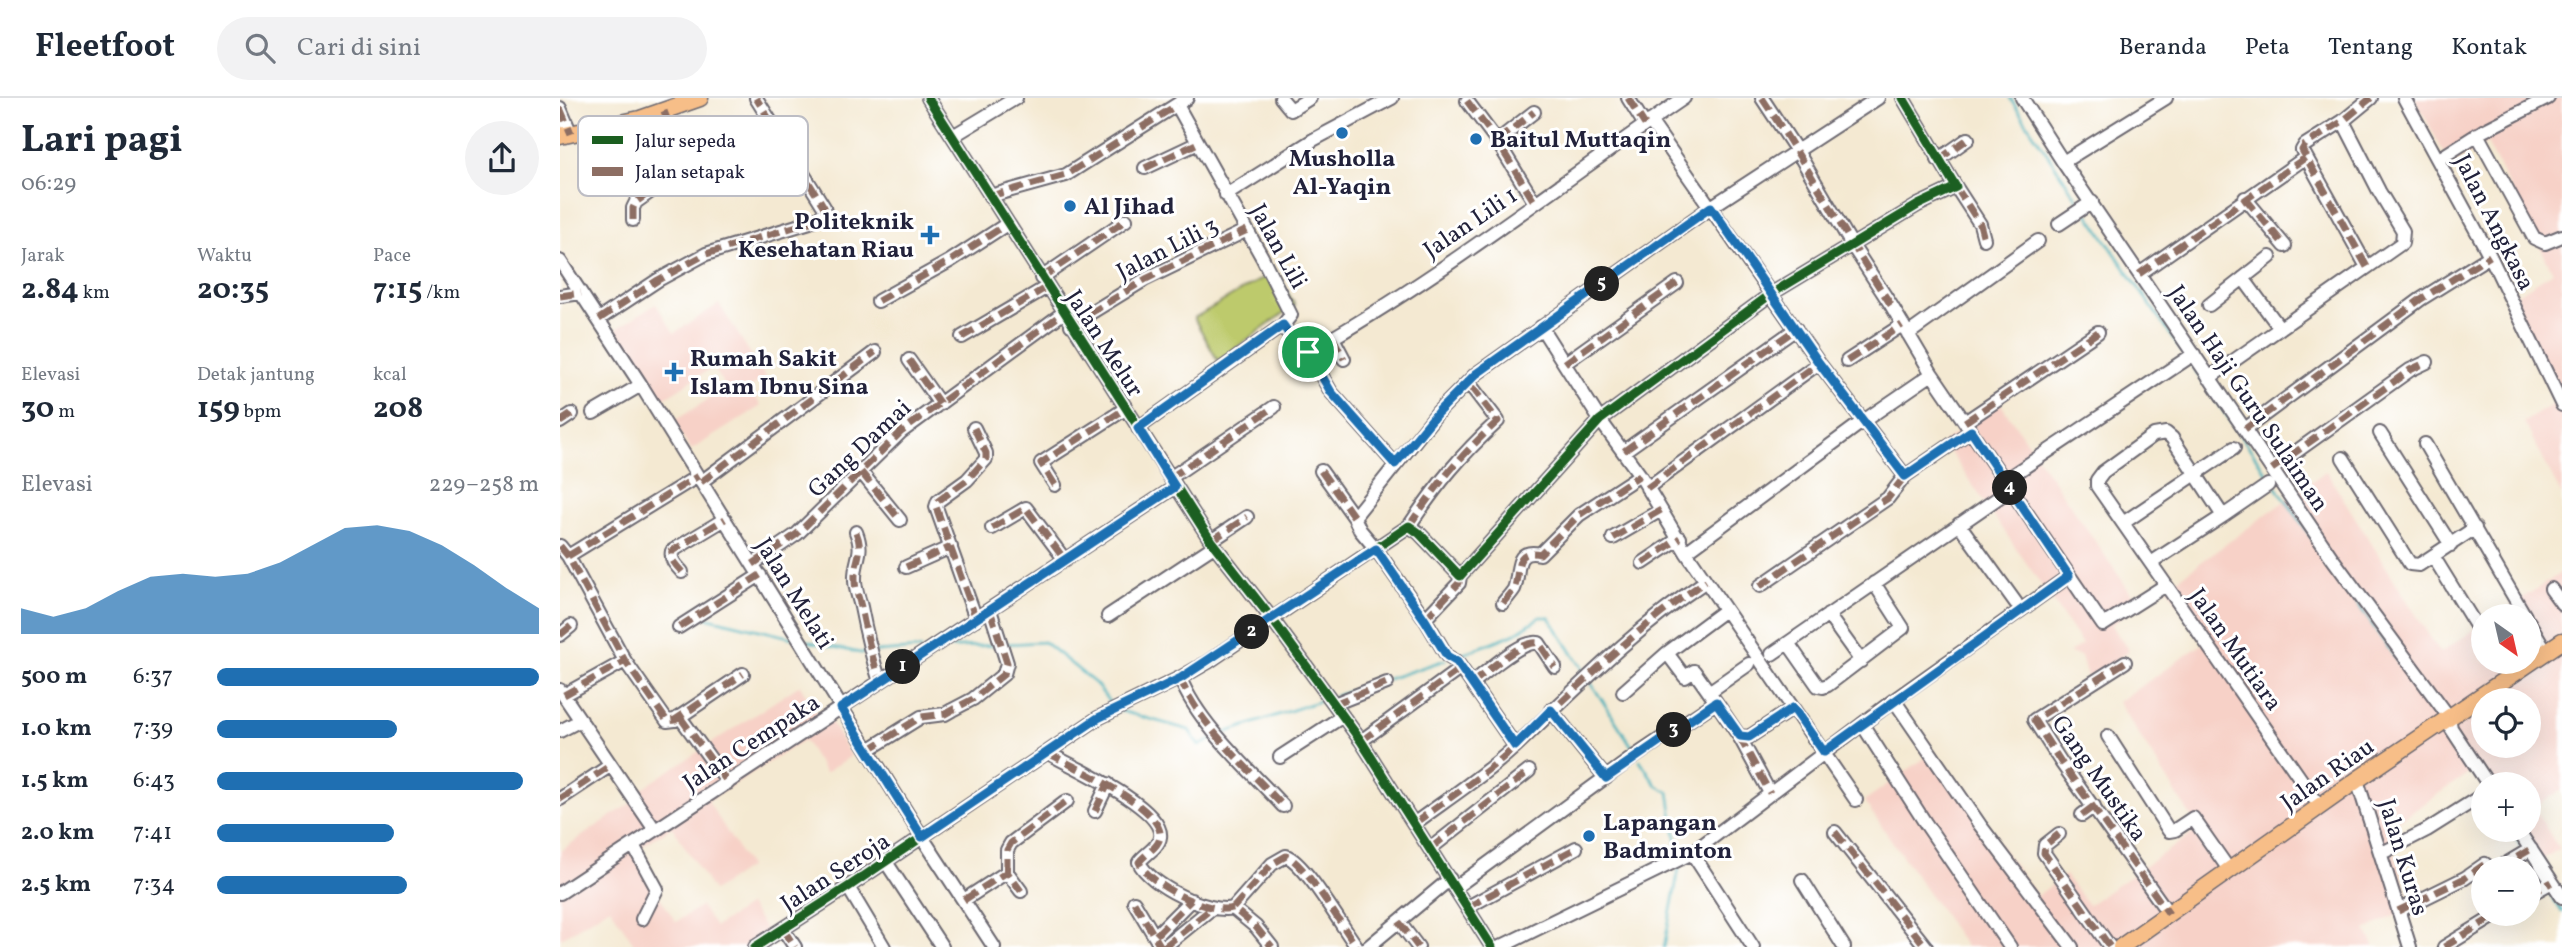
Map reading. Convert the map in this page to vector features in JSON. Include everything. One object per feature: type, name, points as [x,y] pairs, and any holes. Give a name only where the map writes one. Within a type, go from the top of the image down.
[{"type":"main road","points":[[643,116],[699,98]]},
{"type":"main road","name":"Jalan Riau","points":[[2121,947],[2357,780],[2562,641]]},
{"type":"street","points":[[756,98],[767,116]]},
{"type":"street","name":"Jalan Melur","points":[[928,98],[1212,543],[1272,619],[1361,741],[1492,947]]},
{"type":"street","points":[[953,136],[1016,98]]},
{"type":"street","points":[[1281,98],[1291,110],[1310,98]]},
{"type":"street","points":[[1226,195],[1313,140],[1392,98]]},
{"type":"street","points":[[1628,98],[1711,207],[1862,422],[1905,476]]},
{"type":"street","name":"Jalan Lili 1","points":[[1308,352],[1535,203],[1684,98]]},
{"type":"street","name":"Jalan Mutiara","points":[[1762,98],[1797,150],[1852,246],[1932,374],[2103,625],[2166,584],[2320,807]]},
{"type":"street","points":[[1354,517],[1438,412],[1468,382],[1711,207],[1878,98]]},
{"type":"street","points":[[1903,98],[1938,160],[1980,225],[1985,234],[1984,239]]},
{"type":"street","name":"Jalan Haji Guru Sulaiman","points":[[2022,98],[2209,378],[2451,728],[2475,772]]},
{"type":"street","points":[[2063,162],[2166,98]]},
{"type":"street","points":[[2367,267],[2302,150],[2305,145],[2343,121],[2371,98]]},
{"type":"street","name":"Jalan Angkasa","points":[[2404,98],[2490,256],[2562,405]]},
{"type":"street","points":[[2439,159],[2477,134],[2548,98]]},
{"type":"street","points":[[1467,101],[1497,141],[1535,203]]},
{"type":"street","points":[[990,196],[1066,175],[1182,102]]},
{"type":"street","name":"Jalan Lili","points":[[1138,428],[1289,320],[1289,309],[1198,143],[1182,102]]},
{"type":"street","points":[[560,108],[565,135]]},
{"type":"street","points":[[664,111],[666,116]]},
{"type":"street","points":[[1497,141],[1534,112]]},
{"type":"street","points":[[2209,378],[2398,247],[2404,239],[2403,231],[2374,183],[2343,121]]},
{"type":"street","points":[[2477,134],[2534,238],[2545,243],[2562,236]]},
{"type":"street","points":[[1938,160],[1968,139]]},
{"type":"street","points":[[1145,168],[1198,143]]},
{"type":"street","points":[[2139,274],[2305,158]]},
{"type":"street","points":[[599,319],[658,280],[706,254],[821,217],[825,213],[824,207],[808,181]]},
{"type":"street","points":[[1425,620],[1459,583],[1460,576],[1600,419],[1771,294],[1918,205],[1956,187]]},
{"type":"street","points":[[633,220],[633,208],[644,196]]},
{"type":"street","points":[[2245,198],[2285,246]]},
{"type":"street","points":[[2059,224],[2092,202]]},
{"type":"street","points":[[962,337],[1044,283],[1126,220]]},
{"type":"street","points":[[877,301],[961,254],[1007,224]]},
{"type":"street","name":"Jalan Lili 3","points":[[1071,325],[1146,279],[1247,230]]},
{"type":"street","points":[[1847,361],[1905,330],[2038,241]]},
{"type":"street","points":[[2245,429],[2421,299],[2490,256]]},
{"type":"street","points":[[2209,305],[2270,257]]},
{"type":"street","name":"Jalan Melati","points":[[560,261],[993,947]]},
{"type":"street","points":[[2243,278],[2279,327]]},
{"type":"street","points":[[1565,363],[1677,283]]},
{"type":"street","points":[[560,296],[581,293]]},
{"type":"street","name":"Gang Damai","points":[[753,564],[797,534],[901,432],[1063,313]]},
{"type":"street","points":[[1283,325],[1302,353],[1308,352],[1331,392],[1395,464]]},
{"type":"street","points":[[1541,327],[1600,419],[1640,475],[1686,552],[1856,800]]},
{"type":"street","points":[[1624,451],[1796,330]]},
{"type":"street","points":[[1760,586],[1888,498],[1905,476],[2098,332]]},
{"type":"street","points":[[1333,338],[1345,359]]},
{"type":"street","points":[[743,674],[680,717],[667,721],[625,661],[564,551],[699,479],[875,352]]},
{"type":"street","points":[[1772,653],[1959,524],[2008,484],[2194,354]]},
{"type":"street","points":[[909,360],[940,404]]},
{"type":"street","points":[[2272,469],[2410,370],[2427,362]]},
{"type":"street","points":[[1647,488],[1819,363]]},
{"type":"street","points":[[1686,552],[1862,422],[1932,374]]},
{"type":"street","points":[[1460,576],[1409,526],[1442,478],[1468,448],[1498,421],[1468,382]]},
{"type":"street","points":[[593,413],[640,385]]},
{"type":"street","name":"Jalan Cempaka","points":[[560,893],[1065,560],[1275,407]]},
{"type":"street","points":[[1055,485],[1042,462],[1125,409]]},
{"type":"street","points":[[560,422],[572,414]]},
{"type":"street","points":[[974,428],[986,453],[986,459],[967,480],[936,504],[976,619]]},
{"type":"street","points":[[2166,584],[2097,486],[2097,480],[2103,472],[2154,435],[2166,433],[2172,438],[2223,516]]},
{"type":"street","points":[[2380,433],[2451,545]]},
{"type":"street","points":[[2425,444],[2518,604]]},
{"type":"street","points":[[2123,523],[2234,448]]},
{"type":"street","points":[[2343,458],[2409,562],[2416,566],[2475,528]]},
{"type":"street","points":[[1321,471],[1354,517],[1360,530],[1515,746]]},
{"type":"street","points":[[861,472],[900,520]]},
{"type":"street","points":[[1503,603],[1513,590],[1519,562],[1524,556],[1531,552],[1540,554],[1579,515],[1640,475]]},
{"type":"street","points":[[2151,563],[2268,485]]},
{"type":"street","points":[[992,528],[1026,508],[1065,560]]},
{"type":"street","points":[[1612,538],[1661,510]]},
{"type":"street","points":[[1108,616],[1247,517]]},
{"type":"street","points":[[682,572],[674,563],[672,551],[724,519]]},
{"type":"street","points":[[1959,524],[2016,603]]},
{"type":"street","name":"Jalan Seroja","points":[[755,947],[1048,753],[1116,710],[1181,678],[1409,526]]},
{"type":"street","points":[[856,531],[861,553],[856,563],[855,580],[880,682]]},
{"type":"street","points":[[1643,563],[1679,538]]},
{"type":"street","points":[[906,567],[951,547]]},
{"type":"street","points":[[2433,556],[2471,618]]},
{"type":"street","points":[[679,627],[760,575]]},
{"type":"street","points":[[1500,947],[1683,858],[1894,700],[2069,576]]},
{"type":"street","points":[[1415,824],[1515,746],[1585,678],[1657,615],[1706,582]]},
{"type":"street","points":[[1788,643],[1818,686],[1823,687],[1861,661],[1903,628],[1874,583]]},
{"type":"street","points":[[2551,589],[2562,604]]},
{"type":"street","points":[[868,750],[921,717],[945,714],[973,699],[1004,674],[1007,663],[990,610]]},
{"type":"street","points":[[1623,692],[1667,653],[1725,610]]},
{"type":"street","points":[[1828,615],[1861,661]]},
{"type":"street","points":[[560,635],[571,626]]},
{"type":"street","points":[[1472,683],[1530,642],[1538,642],[1555,667]]},
{"type":"street","points":[[2541,642],[2546,651]]},
{"type":"street","points":[[1667,653],[1685,677],[1694,671],[1740,736],[1770,793]]},
{"type":"street","points":[[625,661],[562,692],[656,830]]},
{"type":"street","points":[[1361,741],[1455,662]]},
{"type":"street","name":"Gang Mustika","points":[[2125,662],[2035,719],[2061,762],[2169,914]]},
{"type":"street","points":[[1368,947],[1453,883],[1645,750],[1749,664]]},
{"type":"street","points":[[1181,678],[1185,689],[1212,731],[1283,806]]},
{"type":"street","points":[[1330,699],[1387,683]]},
{"type":"street","points":[[1894,700],[1980,825],[2072,947]]},
{"type":"street","points":[[1740,736],[1749,737],[1793,708]]},
{"type":"street","points":[[1551,710],[1606,778]]},
{"type":"street","points":[[1280,757],[1343,716]]},
{"type":"street","points":[[680,717],[728,783]]},
{"type":"street","points":[[560,731],[581,720]]},
{"type":"street","points":[[1862,724],[2010,947]]},
{"type":"street","points":[[2108,737],[2169,831],[2193,818],[2230,871]]},
{"type":"street","points":[[1048,753],[1108,784],[1135,802],[1159,828],[1161,836],[1158,842],[1139,862],[1147,874],[1178,895],[1212,908],[1230,909],[1256,927],[1272,947]]},
{"type":"street","points":[[560,799],[611,765]]},
{"type":"street","points":[[1431,848],[1529,771]]},
{"type":"street","name":"Jalan Kuras","points":[[2357,780],[2410,947]]},
{"type":"street","points":[[1095,811],[1108,784]]},
{"type":"street","points":[[2382,853],[2427,830],[2471,800]]},
{"type":"street","points":[[1021,891],[1007,872],[1007,850],[1011,843],[1067,801]]},
{"type":"street","points":[[2082,815],[2094,806]]},
{"type":"street","points":[[1835,832],[1926,947]]},
{"type":"street","points":[[2059,834],[2045,845],[2044,853],[2110,947]]},
{"type":"street","points":[[2523,842],[2548,884],[2562,897]]},
{"type":"street","points":[[632,845],[657,889],[642,919]]},
{"type":"street","points":[[1468,907],[1576,848]]},
{"type":"street","points":[[2520,856],[2527,852]]},
{"type":"street","points":[[1230,909],[1272,864],[1286,856],[1293,858],[1301,865],[1357,947]]},
{"type":"street","points":[[1683,858],[1753,947]]},
{"type":"street","points":[[886,862],[942,947]]},
{"type":"street","points":[[964,901],[1007,872]]},
{"type":"street","points":[[2398,911],[2471,874]]},
{"type":"street","points":[[1802,880],[1844,947]]},
{"type":"street","points":[[2541,888],[2548,884]]},
{"type":"street","points":[[848,887],[884,947]]},
{"type":"street","points":[[1160,943],[1191,900]]},
{"type":"street","points":[[1134,902],[1160,943]]},
{"type":"street","points":[[1160,943],[1212,908]]},
{"type":"street","points":[[1399,922],[1418,947]]},
{"type":"street","points":[[2444,947],[2478,926]]},
{"type":"street","points":[[783,929],[794,947]]},
{"type":"shaded area","points":[[2415,98],[2562,98],[2562,496],[2524,422],[2555,403],[2506,301],[2553,272],[2487,143],[2450,165]]},
{"type":"shaded area","name":"Rumah Sakit Islam Ibnu Sina","points":[[656,304],[674,333],[719,304],[766,378],[750,388],[761,406],[691,450],[673,422],[726,388],[713,367],[661,400],[616,329]]},
{"type":"shaded area","points":[[2000,403],[2139,605],[2111,625],[2129,651],[2088,680],[2081,656],[2069,653],[2082,644],[1943,442]]},
{"type":"shaded area","points":[[2326,471],[2440,653],[2471,632],[2471,674],[2541,674],[2541,604],[2514,604],[2562,572],[2562,789],[2541,803],[2541,772],[2473,770],[2387,829],[2411,907],[2366,930],[2375,947],[1966,947],[1864,801],[1932,753],[2037,896],[2065,875],[2088,905],[2199,829],[2118,702],[2204,643],[2167,587]]},
{"type":"shaded area","points":[[800,685],[817,714],[831,722],[851,756],[825,773],[804,740],[708,801],[749,867],[713,891],[672,827],[631,853],[676,922],[701,906],[715,927],[749,905],[768,933],[747,947],[636,947],[610,907],[560,939],[560,851],[634,801],[631,796]]},
{"type":"shaded area","points":[[2541,819],[2559,849],[2541,860],[2541,856],[2530,856],[2520,842],[2541,842]]},
{"type":"green space","points":[[1275,271],[1295,305],[1218,361],[1194,318]]},
{"type":"waterway","points":[[2010,98],[2080,203]]},
{"type":"waterway","points":[[2086,211],[2185,356]]},
{"type":"waterway","points":[[2189,361],[2437,718]]},
{"type":"waterway","points":[[705,617],[793,638]]},
{"type":"waterway","points":[[1458,656],[1516,633],[1540,617],[1549,617],[1586,674]]},
{"type":"waterway","points":[[807,641],[869,653]]},
{"type":"waterway","points":[[1005,644],[1044,642],[1096,684],[1112,706]]},
{"type":"waterway","points":[[942,648],[998,645]]},
{"type":"waterway","points":[[875,652],[921,649]]},
{"type":"waterway","points":[[1388,679],[1445,660]]},
{"type":"waterway","points":[[1589,680],[1635,751]]},
{"type":"waterway","points":[[1335,696],[1348,692]]},
{"type":"waterway","points":[[1222,734],[1325,699]]},
{"type":"waterway","points":[[1121,711],[1189,730],[1199,746],[1213,739]]},
{"type":"waterway","points":[[1640,760],[1657,786],[1669,792],[1679,856]]},
{"type":"waterway","points":[[2518,842],[2523,850]]},
{"type":"waterway","points":[[1664,947],[1680,863]]},
{"type":"waterway","points":[[2541,878],[2544,883]]},
{"type":"waterway","points":[[2547,889],[2562,912]]},
{"type":"marked path","points":[[756,98],[767,116]]},
{"type":"marked path","points":[[1628,98],[1645,125]]},
{"type":"marked path","points":[[1762,98],[1891,305]]},
{"type":"marked path","points":[[2367,267],[2302,150],[2305,145],[2343,121],[2371,98]]},
{"type":"marked path","points":[[1467,101],[1497,141],[1535,203]]},
{"type":"marked path","points":[[990,196],[1066,175],[1177,105]]},
{"type":"marked path","points":[[560,108],[571,134]]},
{"type":"marked path","points":[[664,111],[666,116]]},
{"type":"marked path","points":[[1497,141],[1534,112]]},
{"type":"marked path","points":[[1938,160],[1968,139]]},
{"type":"marked path","points":[[1145,168],[1198,143]]},
{"type":"marked path","points":[[2139,274],[2305,158]]},
{"type":"marked path","points":[[599,319],[658,280],[706,254],[810,222],[825,213],[808,181]]},
{"type":"marked path","points":[[1956,187],[1980,224],[1984,239]]},
{"type":"marked path","points":[[633,220],[633,208],[644,196]]},
{"type":"marked path","points":[[2245,198],[2285,246]]},
{"type":"marked path","points":[[1041,278],[1126,220]]},
{"type":"marked path","points":[[878,301],[950,261],[1007,224]]},
{"type":"marked path","points":[[1071,325],[1146,279],[1247,230]]},
{"type":"marked path","points":[[2245,429],[2421,299],[2490,256]]},
{"type":"marked path","points":[[1565,363],[1677,283]]},
{"type":"marked path","points":[[962,337],[1047,287]]},
{"type":"marked path","points":[[560,296],[581,293]]},
{"type":"marked path","points":[[753,564],[797,534],[901,432],[1063,313]]},
{"type":"marked path","points":[[1847,361],[1902,325]]},
{"type":"marked path","points":[[1624,451],[1796,329]]},
{"type":"marked path","points":[[1965,422],[2098,332]]},
{"type":"marked path","points":[[1333,338],[1344,359]]},
{"type":"marked path","points":[[701,482],[875,352]]},
{"type":"marked path","points":[[909,360],[940,404]]},
{"type":"marked path","points":[[2272,469],[2410,370],[2427,362]]},
{"type":"marked path","points":[[1647,488],[1819,363]]},
{"type":"marked path","points":[[1409,526],[1450,470],[1498,421],[1468,382]]},
{"type":"marked path","points":[[1170,478],[1274,407]]},
{"type":"marked path","points":[[1055,485],[1041,463],[1125,409]]},
{"type":"marked path","points":[[560,422],[572,414]]},
{"type":"marked path","points":[[1760,586],[1888,498],[1905,476],[1862,422]]},
{"type":"marked path","points":[[974,428],[986,453],[986,459],[967,480],[938,501],[936,507],[976,619]]},
{"type":"marked path","points":[[1905,476],[1971,431]]},
{"type":"marked path","points":[[1321,471],[1354,517]]},
{"type":"marked path","points":[[861,472],[900,520]]},
{"type":"marked path","points":[[1503,603],[1514,589],[1521,558],[1531,553],[1540,554],[1579,515],[1640,475]]},
{"type":"marked path","points":[[568,556],[698,476]]},
{"type":"marked path","points":[[992,528],[1026,508],[1065,560]]},
{"type":"marked path","points":[[1613,538],[1661,510]]},
{"type":"marked path","points":[[1211,541],[1247,517]]},
{"type":"marked path","points":[[682,572],[673,560],[672,551],[725,519]]},
{"type":"marked path","points":[[856,532],[860,546],[855,573],[856,587],[880,682]]},
{"type":"marked path","points":[[1643,563],[1680,538]]},
{"type":"marked path","points":[[560,546],[625,661],[667,721],[675,720],[743,674]]},
{"type":"marked path","points":[[906,567],[951,547]]},
{"type":"marked path","points":[[1376,549],[1425,619],[1447,656],[1457,662],[1515,746]]},
{"type":"marked path","points":[[679,627],[760,575]]},
{"type":"marked path","points":[[1425,619],[1459,583],[1460,576]]},
{"type":"marked path","points":[[1415,823],[1505,756],[1631,638],[1706,581]]},
{"type":"marked path","points":[[868,750],[921,717],[945,714],[973,699],[1004,674],[1007,663],[990,610]]},
{"type":"marked path","points":[[560,635],[571,626]]},
{"type":"marked path","points":[[1472,683],[1514,651],[1532,643],[1539,643],[1555,667]]},
{"type":"marked path","points":[[564,695],[625,661]]},
{"type":"marked path","points":[[2125,662],[2034,720],[2169,914]]},
{"type":"marked path","points":[[1361,741],[1461,668]]},
{"type":"marked path","points":[[1180,678],[1188,695],[1212,729],[1283,806]]},
{"type":"marked path","points":[[1334,704],[1387,683]]},
{"type":"marked path","points":[[1551,710],[1606,778]]},
{"type":"marked path","points":[[680,717],[728,783]]},
{"type":"marked path","points":[[1739,736],[1770,793]]},
{"type":"marked path","points":[[1048,753],[1094,777],[1148,813],[1158,826],[1160,837],[1139,862],[1154,879],[1196,902],[1210,907],[1233,908],[1256,927],[1272,947]]},
{"type":"marked path","points":[[560,799],[611,765]]},
{"type":"marked path","points":[[1431,848],[1529,771]]},
{"type":"marked path","points":[[1095,811],[1108,784]]},
{"type":"marked path","points":[[1007,872],[1007,850],[1011,843],[1067,801]]},
{"type":"marked path","points":[[2082,815],[2094,806]]},
{"type":"marked path","points":[[1835,832],[1926,947]]},
{"type":"marked path","points":[[2059,834],[2045,845],[2044,853],[2110,947]]},
{"type":"marked path","points":[[1468,907],[1576,848]]},
{"type":"marked path","points":[[2519,856],[2531,849]]},
{"type":"marked path","points":[[1233,908],[1272,864],[1286,856],[1313,882],[1357,947]]},
{"type":"marked path","points":[[964,900],[1007,872],[1021,891]]},
{"type":"marked path","points":[[2398,911],[2471,874]]},
{"type":"marked path","points":[[2541,888],[2552,882]]},
{"type":"marked path","points":[[1156,935],[1191,900]]},
{"type":"marked path","points":[[1134,902],[1161,947]]},
{"type":"marked path","points":[[1164,947],[1212,908]]},
{"type":"marked path","points":[[1399,922],[1418,947]]},
{"type":"marked path","points":[[2444,947],[2478,926]]},
{"type":"marked path","points":[[783,929],[795,947]]},
{"type":"cycle path","points":[[928,98],[1211,541],[1361,741],[1492,947]]},
{"type":"cycle path","points":[[755,947],[1098,718],[1208,662],[1409,526],[1460,576],[1600,420],[1771,294],[1918,205],[1956,187],[1903,98]]},
{"type":"place","name":"Musholla Al-Yaqin","points":[[1342,133]]},
{"type":"place","name":"Baitul Muttaqin","points":[[1476,139]]},
{"type":"place","name":"Al Jihad","points":[[1070,206]]},
{"type":"place","name":"Politeknik Kesehatan Riau","points":[[930,235]]},
{"type":"place","name":"Rumah Sakit Islam Ibnu Sina","points":[[674,372]]},
{"type":"place","name":"Lapangan Badminton","points":[[1589,836]]},
{"type":"route","points":[[1711,207],[1819,363],[1905,476],[1971,431],[2069,576],[1824,752],[1793,708],[1749,737],[1744,737],[1740,736],[1716,702],[1606,778],[1551,710],[1515,746],[1457,662],[1447,656],[1376,549],[1208,662],[1098,718],[922,837],[841,708],[1175,487],[1138,428],[1283,325],[1302,353],[1308,352],[1331,392],[1395,464],[1438,412],[1476,374],[1711,207]]}]
